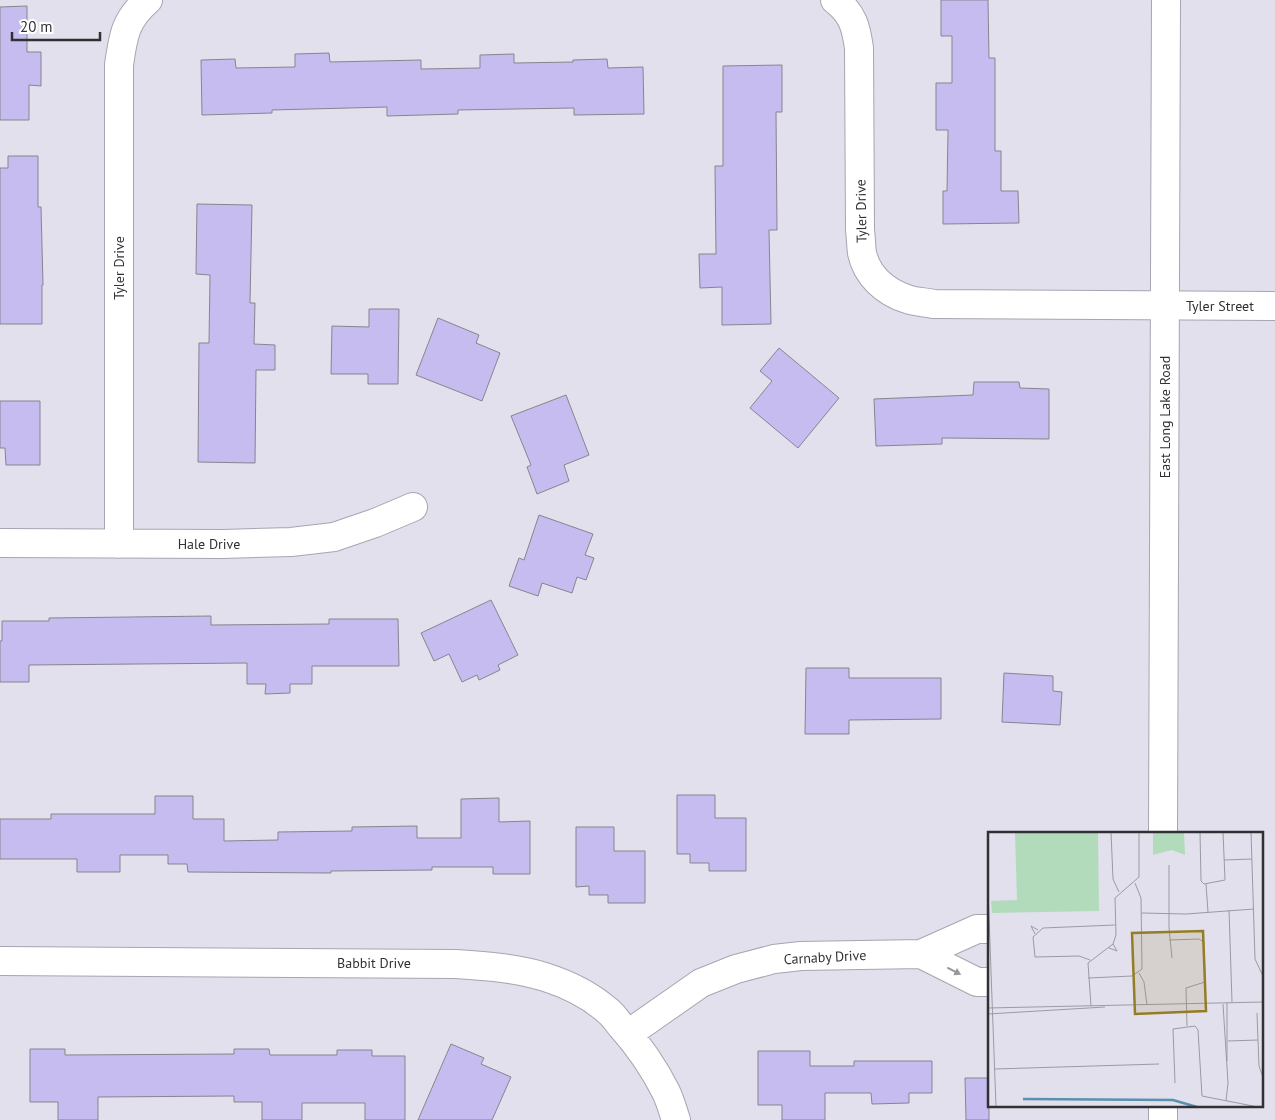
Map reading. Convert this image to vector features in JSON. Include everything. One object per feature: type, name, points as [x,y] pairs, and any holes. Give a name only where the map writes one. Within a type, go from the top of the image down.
[{"type":"street","name":"Tyler Drive","points":[[119,544],[119,65],[126,28],[134,14],[148,0]]},
{"type":"street","name":"Tyler Drive","points":[[835,0],[850,14],[857,29],[859,48],[862,254],[870,273],[881,285],[894,294],[908,300],[934,304],[1165,306]]},
{"type":"street","name":"East Long Lake Road","points":[[1163,832],[1166,0]]},
{"type":"street","name":"Tyler Street","points":[[1165,306],[1275,306]]},
{"type":"street","name":"Hale Drive","points":[[0,543],[292,542],[334,537],[375,524],[413,507]]},
{"type":"street","name":"Carnaby Drive","points":[[628,1034],[701,983],[736,969],[774,959],[801,956],[921,954],[977,929],[988,929]]},
{"type":"street","name":"Carnaby Drive","points":[[921,954],[977,982],[988,982]]},
{"type":"street","name":"Babbit Drive","points":[[0,961],[455,964],[518,970],[546,977],[570,987],[592,999],[609,1012],[648,1061],[666,1092],[676,1120]]},
{"type":"building","points":[[941,0],[988,0],[989,58],[995,58],[995,151],[1001,151],[1001,191],[1018,191],[1019,223],[943,224],[943,191],[947,191],[948,130],[936,130],[936,83],[952,83],[952,36],[941,36]]},
{"type":"building","points":[[27,6],[27,52],[41,52],[41,86],[29,85],[29,120],[0,120],[0,7]]},
{"type":"building","points":[[329,53],[330,62],[421,60],[421,69],[480,68],[480,55],[514,54],[514,63],[573,62],[573,60],[607,59],[608,68],[643,67],[644,114],[574,115],[574,108],[458,110],[458,114],[387,116],[387,107],[272,110],[272,113],[202,115],[201,60],[235,59],[236,68],[295,67],[295,54]]},
{"type":"building","points":[[782,65],[782,112],[776,112],[777,230],[769,230],[771,324],[722,325],[722,287],[700,288],[699,254],[716,254],[715,166],[723,166],[723,66]]},
{"type":"building","points":[[8,156],[38,156],[38,207],[41,207],[43,285],[42,324],[0,324],[0,168],[8,168]]},
{"type":"building","points":[[197,204],[252,205],[250,303],[255,303],[254,344],[275,345],[275,370],[256,370],[255,463],[198,462],[199,343],[209,343],[210,275],[196,274]]},
{"type":"building","points":[[369,309],[399,309],[398,384],[368,384],[368,374],[331,374],[332,326],[369,327]]},
{"type":"building","points":[[438,318],[479,335],[476,343],[500,353],[482,401],[416,375]]},
{"type":"building","points":[[779,348],[839,398],[798,448],[750,408],[772,381],[760,371]]},
{"type":"building","points":[[974,382],[1019,382],[1020,388],[1049,389],[1049,439],[942,438],[942,444],[876,446],[874,399],[973,395]]},
{"type":"building","points":[[566,395],[589,455],[564,465],[569,481],[537,494],[527,467],[531,465],[511,416]]},
{"type":"building","points":[[0,401],[40,401],[40,465],[6,465],[5,448],[0,448]]},
{"type":"building","points":[[539,515],[593,534],[585,555],[594,558],[586,580],[577,577],[572,593],[542,583],[538,596],[509,586],[519,558],[524,560]]},
{"type":"building","points":[[491,600],[518,655],[498,665],[500,670],[479,680],[477,675],[462,682],[449,654],[434,661],[421,633]]},
{"type":"building","points":[[211,616],[211,625],[329,624],[329,619],[398,619],[399,666],[312,666],[312,684],[290,684],[290,693],[265,694],[266,684],[247,684],[247,663],[29,665],[29,682],[0,682],[2,621],[49,621],[49,618]]},
{"type":"building","points":[[806,668],[849,668],[849,678],[941,678],[941,719],[849,720],[849,734],[805,734]]},
{"type":"building","points":[[1004,673],[1053,676],[1053,691],[1062,692],[1060,725],[1002,722]]},
{"type":"building","points":[[677,795],[715,795],[715,818],[746,818],[746,871],[709,871],[709,863],[690,863],[690,854],[677,854]]},
{"type":"building","points":[[155,796],[193,796],[193,819],[224,819],[224,841],[278,840],[278,832],[352,831],[352,827],[417,826],[417,838],[461,838],[461,799],[499,798],[499,822],[530,821],[530,874],[493,874],[493,867],[432,867],[432,870],[331,871],[331,873],[188,872],[187,864],[168,864],[168,855],[120,855],[120,872],[77,872],[77,859],[0,859],[0,819],[51,819],[51,814],[155,814]]},
{"type":"building","points":[[576,827],[614,827],[614,851],[645,851],[645,903],[608,903],[608,895],[589,895],[589,886],[576,887]]},
{"type":"building","points":[[451,1044],[484,1058],[481,1064],[511,1077],[492,1120],[418,1120]]},
{"type":"building","points":[[30,1049],[65,1049],[65,1055],[234,1054],[234,1049],[269,1049],[270,1055],[337,1055],[337,1050],[372,1050],[372,1056],[405,1056],[405,1120],[365,1120],[365,1103],[302,1103],[302,1120],[262,1120],[262,1102],[234,1102],[234,1096],[98,1097],[98,1120],[58,1120],[58,1102],[30,1102]]},
{"type":"building","points":[[758,1051],[810,1051],[810,1066],[854,1066],[854,1061],[932,1061],[932,1093],[909,1093],[909,1103],[872,1104],[871,1093],[825,1093],[825,1120],[782,1120],[782,1105],[758,1105]]},
{"type":"building","points":[[965,1078],[988,1078],[989,1120],[966,1120]]}]
